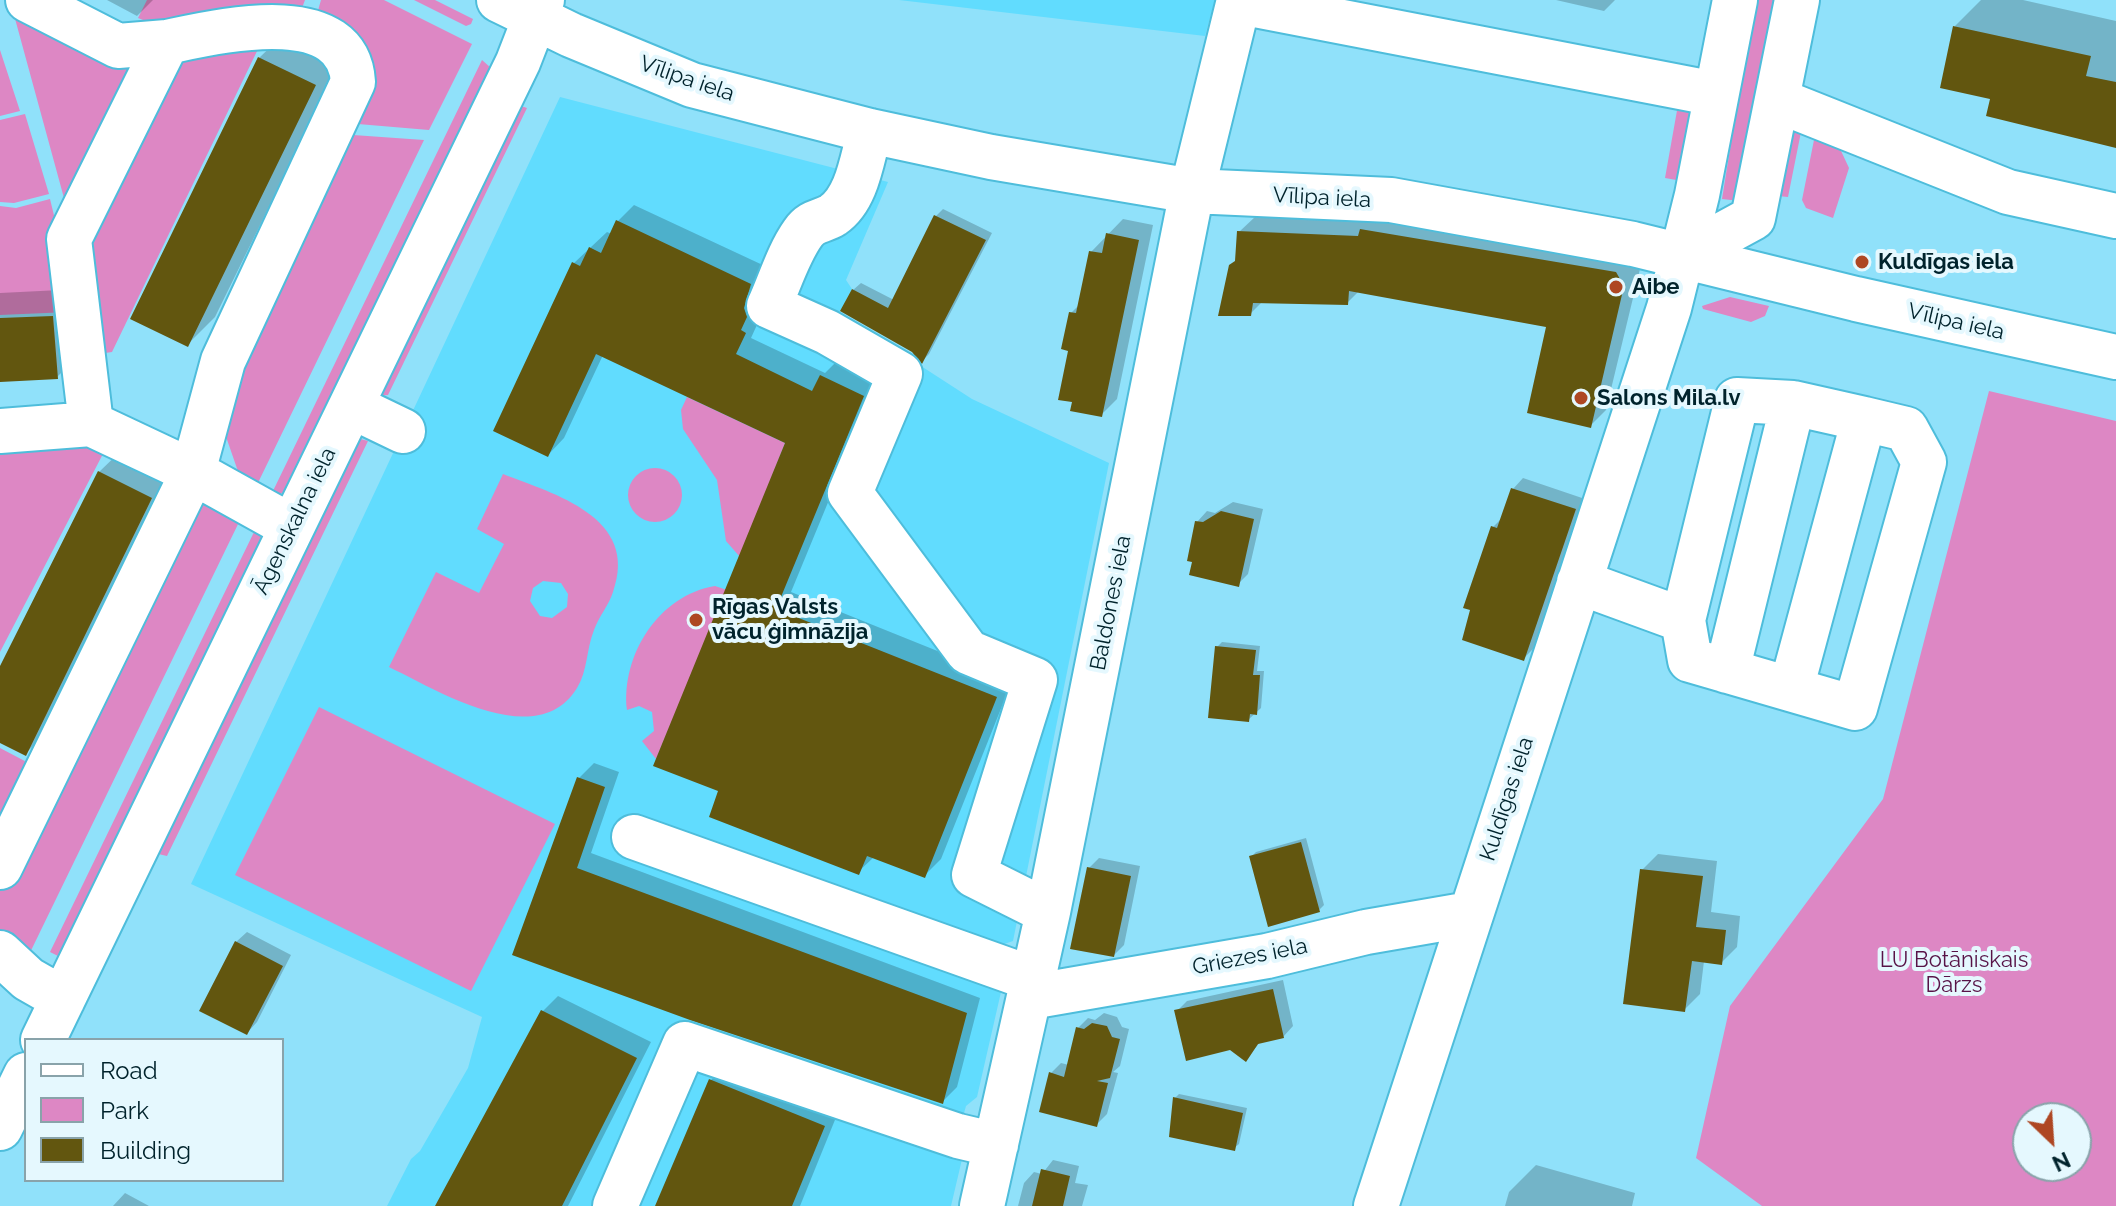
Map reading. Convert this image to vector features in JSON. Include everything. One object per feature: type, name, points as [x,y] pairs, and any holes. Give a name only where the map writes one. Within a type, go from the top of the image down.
[{"type":"street","points":[[0,867],[193,472],[223,361],[353,82],[353,68],[330,37],[306,25],[272,23],[167,42],[118,46],[28,0]]},
{"type":"street","name":"Kuldīgas iela","points":[[1376,1206],[1669,308],[1683,256],[1735,0]]},
{"type":"street","points":[[1683,256],[1753,218],[1797,0]]},
{"type":"street","points":[[1239,1],[1716,94]]},
{"type":"street","name":"Baldones iela","points":[[982,1206],[1048,912],[1192,191],[1239,1]]},
{"type":"street","name":"Vīlipa iela","points":[[525,6],[692,85],[870,131],[991,157],[1192,191],[1391,200],[1683,256],[1842,296],[2116,357]]},
{"type":"street","name":"Āgenskalna iela","points":[[44,1038],[518,62],[525,6]]},
{"type":"street","points":[[91,424],[69,239],[167,42]]},
{"type":"street","points":[[1777,100],[2008,192],[2116,216]]},
{"type":"street","points":[[870,131],[852,190],[844,205],[832,216],[811,222],[801,235],[769,306],[827,332],[900,374],[850,493],[968,652],[1035,680],[974,875],[1048,912]]},
{"type":"street","points":[[1737,400],[1793,403],[1864,419],[1906,429],[1924,462],[1855,708],[1690,660],[1683,620],[1737,400]]},
{"type":"street","points":[[1727,671],[1793,403]]},
{"type":"street","points":[[351,406],[403,431]]},
{"type":"street","points":[[1791,689],[1864,419]]},
{"type":"street","points":[[0,431],[91,424],[193,472],[292,527]]},
{"type":"street","points":[[1579,582],[1683,620]]},
{"type":"street","points":[[634,837],[1032,988]]},
{"type":"street","name":"Griezes iela","points":[[1032,988],[1267,956],[1366,932],[1470,914]]},
{"type":"street","points":[[0,953],[28,979],[63,999]]},
{"type":"street","points":[[615,1206],[685,1044],[958,1136],[996,1145]]},
{"type":"street","points":[[0,1128],[24,1079]]},
{"type":"shaded area","points":[[899,0],[1215,0],[1205,36]]},
{"type":"shaded area","name":"Rīgas Valsts vācu ģimnāzija","points":[[560,97],[888,182],[846,280],[852,289],[835,321],[921,366],[972,399],[1109,463],[1013,941],[987,950],[979,977],[1001,992],[977,1097],[966,1106],[954,1148],[963,1155],[951,1206],[387,1206],[411,1159],[420,1151],[468,1068],[482,1017],[191,884]]},
{"type":"green space","points":[[147,0],[305,0],[299,16],[176,33],[138,18]]},
{"type":"green space","points":[[321,0],[384,0],[472,44],[429,130],[346,123],[315,21]]},
{"type":"green space","points":[[414,0],[435,0],[473,19],[466,26]]},
{"type":"green space","points":[[1754,0],[1778,0],[1740,201],[1722,199]]},
{"type":"green space","points":[[14,15],[154,53],[70,220]]},
{"type":"green space","points":[[259,47],[112,352],[92,355],[79,241],[182,48]]},
{"type":"green space","points":[[0,50],[20,111],[0,116]]},
{"type":"green space","points":[[482,60],[491,68],[283,492],[277,497],[272,493]]},
{"type":"green space","points":[[518,105],[527,108],[388,395],[374,396]]},
{"type":"green space","points":[[1678,105],[1697,109],[1682,181],[1665,178]]},
{"type":"green space","points":[[25,114],[49,194],[14,203],[0,202],[0,120]]},
{"type":"green space","points":[[1791,124],[1802,127],[1788,197],[1778,196]]},
{"type":"green space","points":[[1816,130],[1835,138],[1849,168],[1833,218],[1806,208],[1802,200]]},
{"type":"green space","points":[[339,134],[424,140],[255,489],[241,480],[223,428],[223,375]]},
{"type":"green space","points":[[50,199],[60,240],[69,312],[0,315],[0,206],[16,208]]},
{"type":"green space","points":[[1730,297],[1769,306],[1765,316],[1751,322],[1703,309],[1702,306]]},
{"type":"green space","name":"LU Botāniskais Dārzs","points":[[1989,391],[2116,421],[2116,1206],[1762,1206],[1696,1158],[1730,1006],[1883,799]]},
{"type":"green space","points":[[687,397],[785,443],[740,557],[726,541],[717,480],[683,429],[681,410]]},
{"type":"green space","points":[[357,438],[368,441],[167,856],[154,853]]},
{"type":"green space","points":[[80,443],[105,450],[0,652],[0,451]]},
{"type":"green space","points":[[655,468],[674,476],[682,495],[674,514],[655,522],[636,514],[628,495],[636,476]]},
{"type":"green space","points":[[503,474],[546,490],[587,512],[604,527],[614,545],[618,566],[613,592],[594,630],[581,681],[559,707],[538,715],[513,716],[486,710],[459,701],[389,667],[436,572],[479,593],[504,544],[477,529]],"holes":[[[543,581],[561,583],[568,594],[567,607],[552,618],[540,616],[530,601],[533,588]]]},
{"type":"green space","points":[[193,493],[241,518],[23,967],[0,945],[0,880]]},
{"type":"green space","points":[[255,530],[265,534],[60,957],[50,952]]},
{"type":"green space","points":[[715,586],[727,590],[656,759],[642,741],[654,731],[652,712],[639,706],[627,710],[630,669],[637,649],[661,615],[677,601]]},
{"type":"green space","points":[[319,707],[555,824],[471,991],[235,875]]},
{"type":"green space","points":[[0,748],[40,769],[0,851]]},
{"type":"building","points":[[1953,26],[2091,56],[2086,76],[2116,82],[2116,148],[1986,116],[1990,99],[1940,88]]},
{"type":"building","points":[[258,57],[316,85],[188,347],[130,319]]},
{"type":"building","points":[[934,215],[986,240],[922,364],[912,352],[840,311],[852,289],[888,308]]},
{"type":"building","points":[[616,220],[751,284],[744,308],[747,317],[741,330],[746,333],[736,354],[812,391],[820,375],[864,396],[776,609],[997,697],[925,878],[867,856],[859,875],[709,817],[718,791],[653,766],[785,443],[596,354],[548,457],[493,431],[572,262],[580,266],[589,247],[601,253]]},
{"type":"building","points":[[1360,229],[1616,272],[1624,286],[1591,428],[1527,413],[1546,327],[1349,291],[1348,305],[1253,303],[1251,316],[1218,316],[1229,265],[1235,261],[1237,231],[1358,236]]},
{"type":"building","points":[[1106,233],[1139,240],[1102,417],[1070,411],[1072,402],[1058,400],[1068,351],[1061,349],[1069,312],[1076,313],[1089,251],[1102,253]]},
{"type":"building","points":[[53,316],[58,379],[0,382],[0,318]]},
{"type":"building","points":[[98,471],[152,498],[26,756],[0,743],[0,666]]},
{"type":"building","points":[[1511,488],[1576,509],[1524,661],[1462,640],[1470,610],[1463,608],[1491,526],[1497,528]]},
{"type":"building","points":[[1221,511],[1254,519],[1239,587],[1189,575],[1192,562],[1187,561],[1195,521],[1203,522]]},
{"type":"building","points":[[1215,646],[1256,650],[1253,675],[1260,675],[1257,715],[1250,714],[1249,722],[1208,718]]},
{"type":"building","points":[[577,777],[605,787],[577,868],[967,1013],[943,1104],[690,1020],[512,955]]},
{"type":"building","points":[[1301,842],[1320,912],[1268,927],[1249,856]]},
{"type":"building","points":[[1087,867],[1131,876],[1114,957],[1070,949]]},
{"type":"building","points":[[1640,869],[1703,876],[1696,927],[1726,930],[1722,965],[1692,961],[1685,1012],[1623,1004]]},
{"type":"building","points":[[235,941],[283,966],[247,1035],[199,1011]]},
{"type":"building","points":[[1273,989],[1284,1038],[1258,1044],[1246,1062],[1230,1050],[1186,1061],[1174,1010]]},
{"type":"building","points":[[541,1010],[637,1058],[562,1206],[435,1206]]},
{"type":"building","points":[[1092,1023],[1107,1026],[1112,1037],[1120,1039],[1110,1078],[1097,1081],[1108,1083],[1097,1127],[1039,1112],[1049,1072],[1064,1077],[1076,1027],[1084,1029]]},
{"type":"building","points":[[709,1079],[825,1126],[792,1206],[655,1206]]},
{"type":"building","points":[[1173,1097],[1243,1113],[1235,1151],[1169,1137]]},
{"type":"building","points":[[1041,1169],[1070,1176],[1063,1206],[1032,1206]]},
{"type":"place","name":"Kuldīgas iela","points":[[1862,262]]},
{"type":"place","name":"Aibe","points":[[1616,287]]},
{"type":"place","name":"Salons Mila.lv","points":[[1581,398]]},
{"type":"place","name":"Rīgas Valsts vācu ģimnāzija","points":[[696,620]]}]
